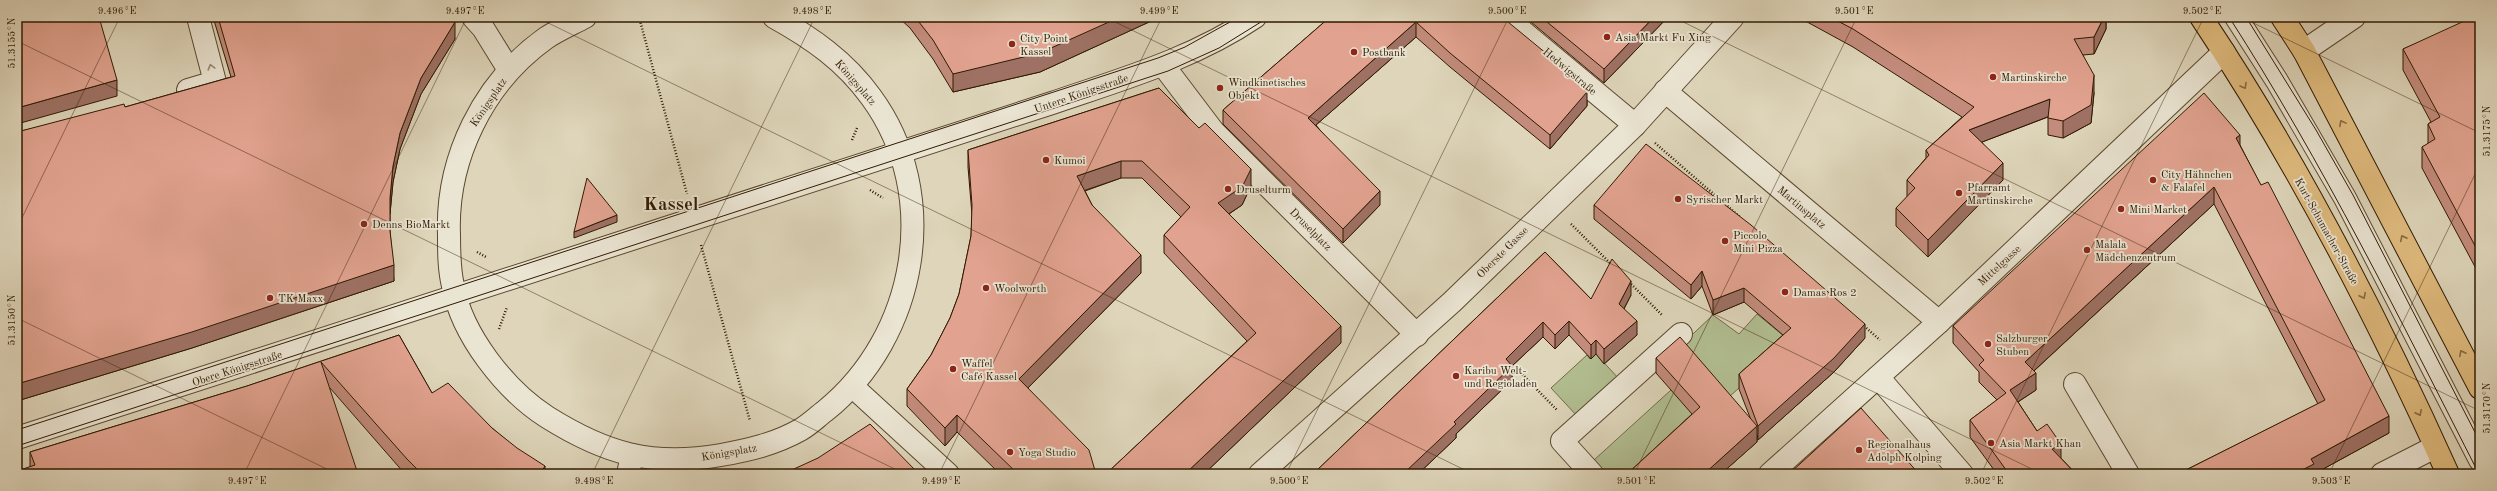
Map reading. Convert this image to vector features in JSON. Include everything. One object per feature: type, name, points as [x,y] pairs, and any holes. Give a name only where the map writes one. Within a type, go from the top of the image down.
[{"type":"main road","name":"Kurt-Schumacher-Straße","points":[[2201,17],[2224,52],[2339,248],[2448,474]]},
{"type":"main road","points":[[2282,17],[2304,51],[2480,388]]},
{"type":"street","points":[[169,95],[215,82],[198,17]]},
{"type":"street","points":[[473,17],[483,28],[509,70]]},
{"type":"street","name":"Königsplatz","points":[[585,17],[546,38],[509,70],[470,126],[456,167],[448,209],[449,256],[453,288],[472,338],[497,372],[531,407],[580,438],[630,464],[708,457],[758,448],[801,430],[852,386],[865,371],[883,343],[897,313],[907,282],[912,248],[912,215],[909,187],[899,151],[872,98],[844,65],[810,37],[774,17]]},
{"type":"street","name":"Untere Königsstraße","points":[[899,151],[1163,65],[1216,42],[1255,17]]},
{"type":"street","name":"Hedwigstraße","points":[[1505,17],[1635,125]]},
{"type":"street","name":"Oberste Gasse","points":[[1260,474],[1417,335],[1551,204],[1635,125],[1733,17]]},
{"type":"street","points":[[2236,17],[2277,81],[2345,198],[2480,460]]},
{"type":"street","points":[[2304,51],[2354,17]]},
{"type":"street","name":"Mittelgasse","points":[[1770,474],[1878,377],[1898,356],[1939,322],[2224,52]]},
{"type":"street","name":"Druselplatz","points":[[1163,65],[1213,131],[1417,335]]},
{"type":"street","name":"Martinsplatz","points":[[1665,92],[1939,322]]},
{"type":"street","points":[[456,297],[899,151]]},
{"type":"street","name":"Obere Königsstraße","points":[[17,438],[456,297]]},
{"type":"street","points":[[1592,474],[1562,441],[1681,334]]},
{"type":"street","points":[[1878,377],[1962,474]]},
{"type":"street","points":[[2075,384],[2128,474]]},
{"type":"street","points":[[852,386],[946,472]]},
{"type":"street","points":[[2382,474],[2435,446]]},
{"type":"path","points":[[1635,125],[1742,219]]},
{"type":"path","points":[[1551,204],[1613,266]]},
{"type":"path","points":[[1624,277],[1681,334]]},
{"type":"path","points":[[1862,325],[1898,356]]},
{"type":"path","points":[[1518,370],[1576,429]]},
{"type":"green space","points":[[1757,314],[1791,342],[1642,474],[1607,474],[1594,460],[1671,390],[1677,349],[1713,315],[1739,334]]},
{"type":"green space","points":[[1596,354],[1620,380],[1578,417],[1551,388],[1587,355],[1590,359]]},
{"type":"building","points":[[17,17],[99,17],[117,80],[17,108]]},
{"type":"building","points":[[218,17],[449,17],[455,22],[421,78],[400,133],[393,166],[390,198],[390,231],[394,265],[192,332],[17,384],[17,132],[124,104],[125,107],[235,76]]},
{"type":"building","points":[[915,17],[1120,17],[1040,53],[953,74],[933,40]]},
{"type":"building","points":[[1330,17],[1502,17],[1587,87],[1584,90],[1587,92],[1550,135],[1450,53],[1416,22],[1308,118],[1380,191],[1343,229],[1223,110]]},
{"type":"building","points":[[1541,17],[1654,17],[1604,69]]},
{"type":"building","name":"Martinskirche","points":[[1830,17],[2104,17],[2094,37],[2074,39],[2094,75],[2091,105],[2063,121],[2048,118],[2050,99],[1969,130],[2003,163],[1928,240],[1896,208],[1915,188],[1907,180],[1929,155],[1926,150],[1974,107],[1853,29]]},
{"type":"building","points":[[2473,17],[2480,17],[2480,255],[2422,147],[2435,139],[2428,124],[2440,117],[2403,49]]},
{"type":"building","points":[[1159,88],[1199,128],[1205,123],[1251,169],[1242,187],[1218,203],[1341,326],[1185,474],[1106,474],[1256,333],[1164,235],[1190,207],[1142,161],[1121,161],[1077,176],[1092,205],[1141,255],[1019,379],[1089,450],[1096,474],[1018,474],[957,415],[945,428],[907,389],[931,355],[950,318],[959,294],[971,236],[972,205],[968,150]]},
{"type":"building","points":[[2204,93],[2240,135],[2236,138],[2261,185],[2268,182],[2389,416],[2311,459],[2314,464],[2294,474],[2178,474],[2325,400],[2214,187],[2025,362],[2036,373],[2010,390],[2037,431],[2047,424],[2061,444],[2052,449],[2076,474],[2009,474],[1970,420],[2006,393],[1979,365],[1984,360],[1953,326]]},
{"type":"building","points":[[1646,144],[1751,225],[1865,324],[1834,358],[1758,426],[1739,374],[1791,328],[1744,288],[1713,300],[1702,271],[1691,285],[1594,205]]},
{"type":"building","points":[[587,178],[617,215],[574,232]]},
{"type":"building","points":[[1545,252],[1591,299],[1612,259],[1631,281],[1619,304],[1637,321],[1604,349],[1596,340],[1591,345],[1569,321],[1555,335],[1543,322],[1506,359],[1512,366],[1454,422],[1456,424],[1403,474],[1313,474]]},
{"type":"building","points":[[399,335],[432,393],[448,383],[492,428],[517,448],[545,466],[540,474],[422,474],[321,362],[358,474],[17,474],[17,471],[35,465],[30,452],[247,386]]},
{"type":"building","points":[[1680,337],[1757,426],[1704,474],[1627,474],[1700,407],[1656,358]]},
{"type":"building","points":[[1861,408],[1919,474],[1789,474]]},
{"type":"building","points":[[870,424],[919,474],[783,474],[818,458]]},
{"type":"tram line","points":[[17,430],[1158,58],[1185,47],[1239,17]]},
{"type":"tram line","points":[[17,446],[1168,71],[1219,48],[1269,17]]},
{"type":"tram line","points":[[2229,17],[2297,128],[2329,185],[2360,242],[2479,474]]},
{"type":"tram line","points":[[2246,17],[2316,130],[2353,195],[2480,442]]},
{"type":"place","name":"Asia Markt Fu Xing","points":[[1607,37]]},
{"type":"place","name":"City Point Kassel","points":[[1012,44]]},
{"type":"place","name":"Postbank","points":[[1354,52]]},
{"type":"place","name":"Martinskirche","points":[[1993,77]]},
{"type":"place","name":"Windkinetisches Objekt","points":[[1220,88]]},
{"type":"place","name":"Kumoi","points":[[1046,160]]},
{"type":"place","name":"City Hähnchen & Falafel","points":[[2153,180]]},
{"type":"place","name":"Druselturm","points":[[1228,189]]},
{"type":"place","name":"Pfarramt Martinskirche","points":[[1959,193]]},
{"type":"place","name":"Syrischer Markt","points":[[1678,199]]},
{"type":"place","name":"Mini Market","points":[[2121,209]]},
{"type":"place","name":"Denns BioMarkt","points":[[364,224]]},
{"type":"place","name":"Piccolo Mini Pizza","points":[[1725,241]]},
{"type":"place","name":"Malala Mädchenzentrum","points":[[2087,250]]},
{"type":"place","name":"Woolworth","points":[[986,288]]},
{"type":"place","name":"Damas Ros 2","points":[[1785,292]]},
{"type":"place","name":"TK Maxx","points":[[270,298]]},
{"type":"place","name":"Salzburger Stuben","points":[[1988,344]]},
{"type":"place","name":"Waffel Café Kassel","points":[[953,369]]},
{"type":"place","name":"Karibu Welt- und Regioladen","points":[[1456,376]]},
{"type":"place","name":"Asia Markt Khan","points":[[1991,443]]},
{"type":"place","name":"Regionalhaus Adolph Kolping","points":[[1859,450]]},
{"type":"place","name":"Yoga Studio","points":[[1010,452]]},
{"type":"district","name":"Kassel","points":[[671,203]]}]
